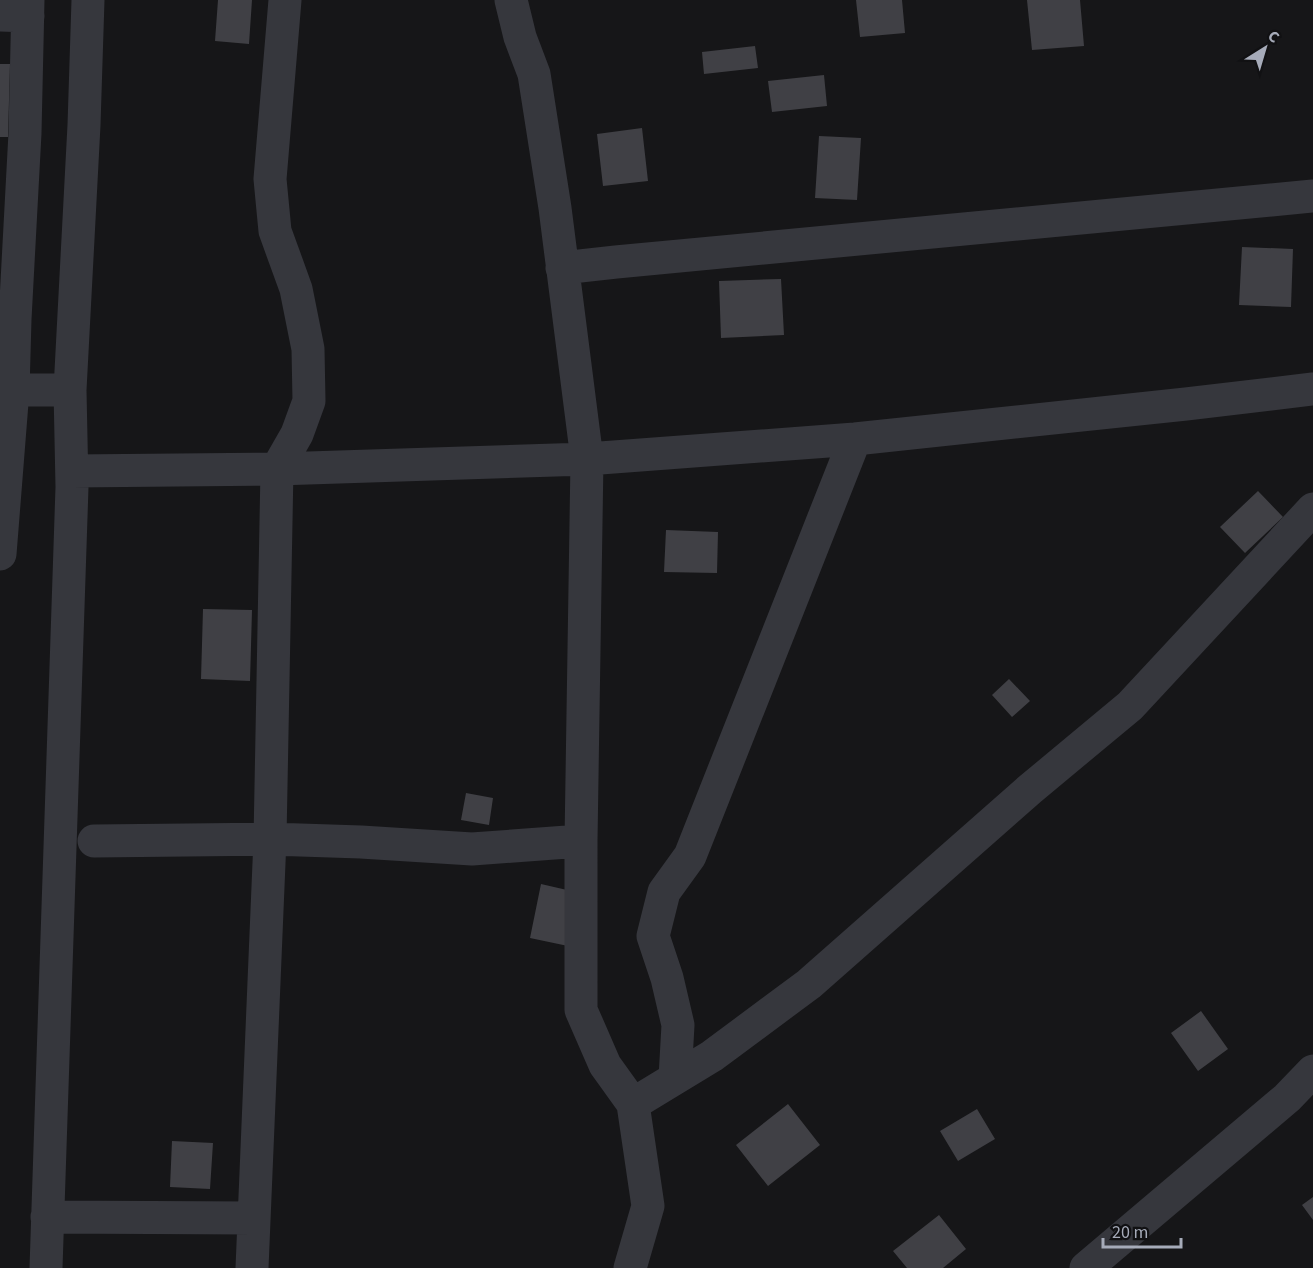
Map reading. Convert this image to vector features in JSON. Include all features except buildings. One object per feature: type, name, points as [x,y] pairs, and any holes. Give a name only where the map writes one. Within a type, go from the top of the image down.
[{"type":"street","points":[[46,1268],[72,471],[70,390],[88,0]]},
{"type":"street","points":[[252,1268],[270,839],[277,469],[297,434],[309,401],[308,349],[296,289],[275,231],[270,179],[285,0]]},
{"type":"street","points":[[512,0],[520,37],[534,74],[555,208],[587,459],[581,841],[581,1010],[605,1065],[633,1104],[648,1206],[630,1268]]},
{"type":"street","points":[[0,554],[7,390],[25,133],[19,10]]},
{"type":"street","points":[[562,268],[1313,196]]},
{"type":"street","points":[[72,471],[277,469],[587,459],[855,439],[1313,388]]},
{"type":"street","points":[[7,390],[70,390]]},
{"type":"street","points":[[675,1078],[678,1025],[668,978],[653,936],[664,892],[690,856],[855,439]]},
{"type":"street","points":[[633,1104],[711,1056],[809,984],[1029,790],[1130,706],[1313,509]]},
{"type":"street","points":[[94,841],[270,839],[472,849],[581,841]]},
{"type":"street","points":[[1086,1268],[1287,1098],[1313,1071]]},
{"type":"street","points":[[47,1217],[254,1218]]}]
